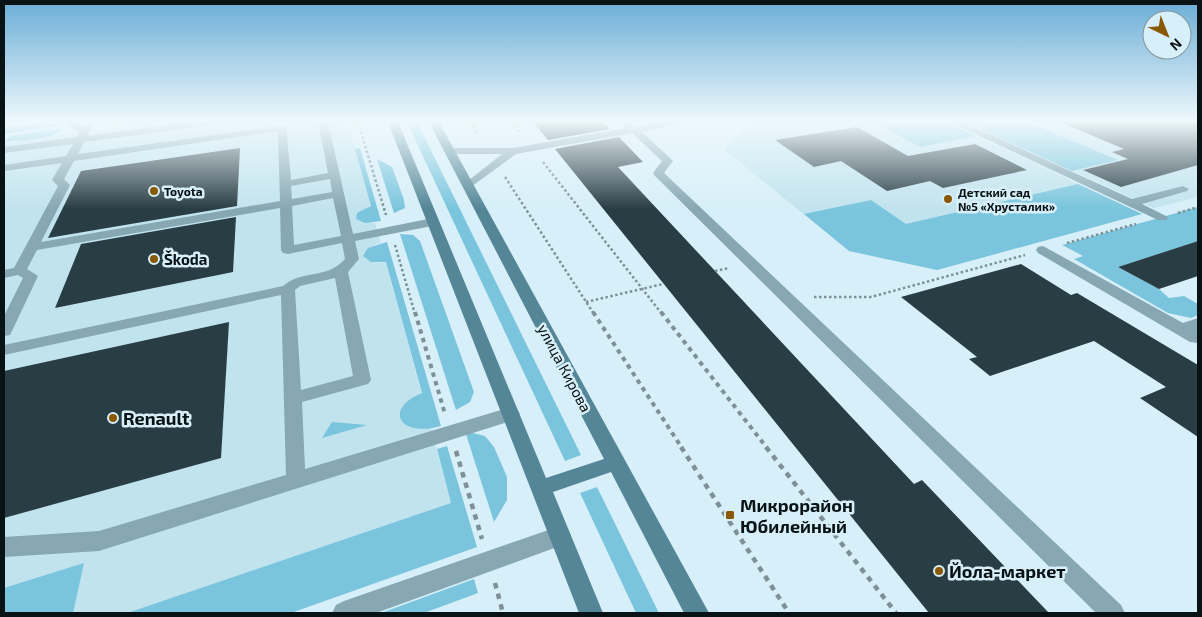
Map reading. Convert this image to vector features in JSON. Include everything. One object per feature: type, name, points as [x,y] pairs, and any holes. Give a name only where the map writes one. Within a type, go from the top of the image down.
[{"type":"main road","points":[[405,151],[591,613]]},
{"type":"main road","name":"улица Кирова","points":[[450,151],[696,613]]},
{"type":"main road","points":[[540,488],[616,463]]},
{"type":"lane","points":[[19,272],[64,185],[58,180],[74,151]]},
{"type":"lane","points":[[4,168],[120,151]]},
{"type":"lane","points":[[283,151],[288,250],[433,222]]},
{"type":"lane","points":[[4,350],[288,289],[295,283],[341,272],[352,259],[330,151]]},
{"type":"lane","points":[[450,151],[513,151]]},
{"type":"lane","points":[[468,186],[513,151]]},
{"type":"lane","points":[[657,151],[668,161],[658,173],[1113,613]]},
{"type":"lane","points":[[1018,151],[1162,217]]},
{"type":"lane","points":[[285,184],[335,176]]},
{"type":"lane","points":[[1131,203],[1183,189]]},
{"type":"lane","points":[[32,247],[339,194]]},
{"type":"lane","points":[[1043,250],[1197,334]]},
{"type":"lane","points":[[4,274],[19,272],[31,276],[4,331]]},
{"type":"lane","points":[[293,398],[362,380],[341,272]]},
{"type":"lane","points":[[288,289],[296,479]]},
{"type":"lane","points":[[4,547],[99,541],[511,414]]},
{"type":"lane","points":[[344,613],[560,536]]},
{"type":"path","points":[[367,151],[503,613]]},
{"type":"path","points":[[533,151],[896,613]]},
{"type":"path","points":[[496,164],[789,613]]},
{"type":"path","points":[[786,297],[871,297],[1162,217]]},
{"type":"path","points":[[586,302],[663,284]]},
{"type":"shaded area","points":[[4,151],[356,151],[371,206],[367,207],[372,223],[375,223],[381,243],[374,245],[378,263],[386,262],[451,503],[127,613],[4,613]]},
{"type":"shaded area","points":[[356,151],[361,151],[381,221],[365,223],[356,219],[357,213],[371,206]]},
{"type":"shaded area","points":[[420,151],[431,151],[581,455],[565,461]]},
{"type":"shaded area","name":"Детский сад №5 «Хрусталик»","points":[[726,151],[1008,151],[1142,214],[937,270],[849,251]]},
{"type":"shaded area","points":[[1028,151],[1198,151],[1198,197],[1154,208]]},
{"type":"shaded area","points":[[1028,151],[1096,151],[1118,160],[1072,171]]},
{"type":"shaded area","points":[[377,159],[392,167],[404,200],[405,208],[394,213]]},
{"type":"shaded area","points":[[1078,184],[1142,214],[937,270],[849,251],[804,214],[871,200],[906,224]]},
{"type":"shaded area","points":[[1198,207],[1198,241],[1118,267],[1159,289],[1169,298],[1184,296],[1198,304],[1198,315],[1191,318],[1168,313],[1074,259],[1083,256],[1062,245]]},
{"type":"shaded area","points":[[400,234],[413,235],[420,241],[474,392],[470,402],[456,410]]},
{"type":"shaded area","points":[[387,242],[441,426],[427,429],[415,428],[406,425],[401,420],[400,414],[403,407],[422,393],[386,262],[371,262],[363,256],[368,248]]},
{"type":"shaded area","points":[[332,422],[367,425],[322,438]]},
{"type":"shaded area","points":[[465,431],[485,436],[494,447],[507,477],[507,500],[494,522]]},
{"type":"shaded area","points":[[447,446],[477,547],[291,613],[127,613],[451,503],[437,449]]},
{"type":"shaded area","points":[[597,487],[659,613],[636,613],[580,493]]},
{"type":"shaded area","points":[[84,563],[73,613],[4,613],[4,588]]},
{"type":"shaded area","points":[[474,579],[478,593],[424,613],[381,613]]},
{"type":"building","name":"Toyota","points":[[221,151],[240,151],[237,206],[48,238],[81,171]]},
{"type":"building","points":[[556,151],[632,151],[643,162],[618,167],[914,484],[922,480],[1049,613],[929,613]]},
{"type":"building","points":[[791,151],[899,151],[908,156],[937,151],[989,151],[1027,170],[943,188],[930,181],[887,191],[841,161],[814,167]]},
{"type":"building","points":[[1198,151],[1198,165],[1121,187],[1083,170],[1128,159],[1112,152]]},
{"type":"building","name":"Škoda","points":[[236,217],[233,272],[55,308],[81,244]]},
{"type":"building","points":[[1198,241],[1198,276],[1159,289],[1118,267]]},
{"type":"building","points":[[1021,264],[1071,295],[1077,293],[1198,365],[1198,437],[1140,398],[1166,387],[1094,341],[990,376],[969,359],[977,357],[901,297]]},
{"type":"building","name":"Renault","points":[[229,322],[221,458],[4,518],[4,371]]},
{"type":"place","name":"Toyota","points":[[154,191]]},
{"type":"place","name":"Детский сад №5 «Хрусталик»","points":[[948,199]]},
{"type":"place","name":"Škoda","points":[[154,259]]},
{"type":"place","name":"Renault","points":[[113,418]]},
{"type":"place","name":"Микрорайон Юбилейный","points":[[730,515]]},
{"type":"place","name":"Йола-маркет","points":[[939,571]]}]
